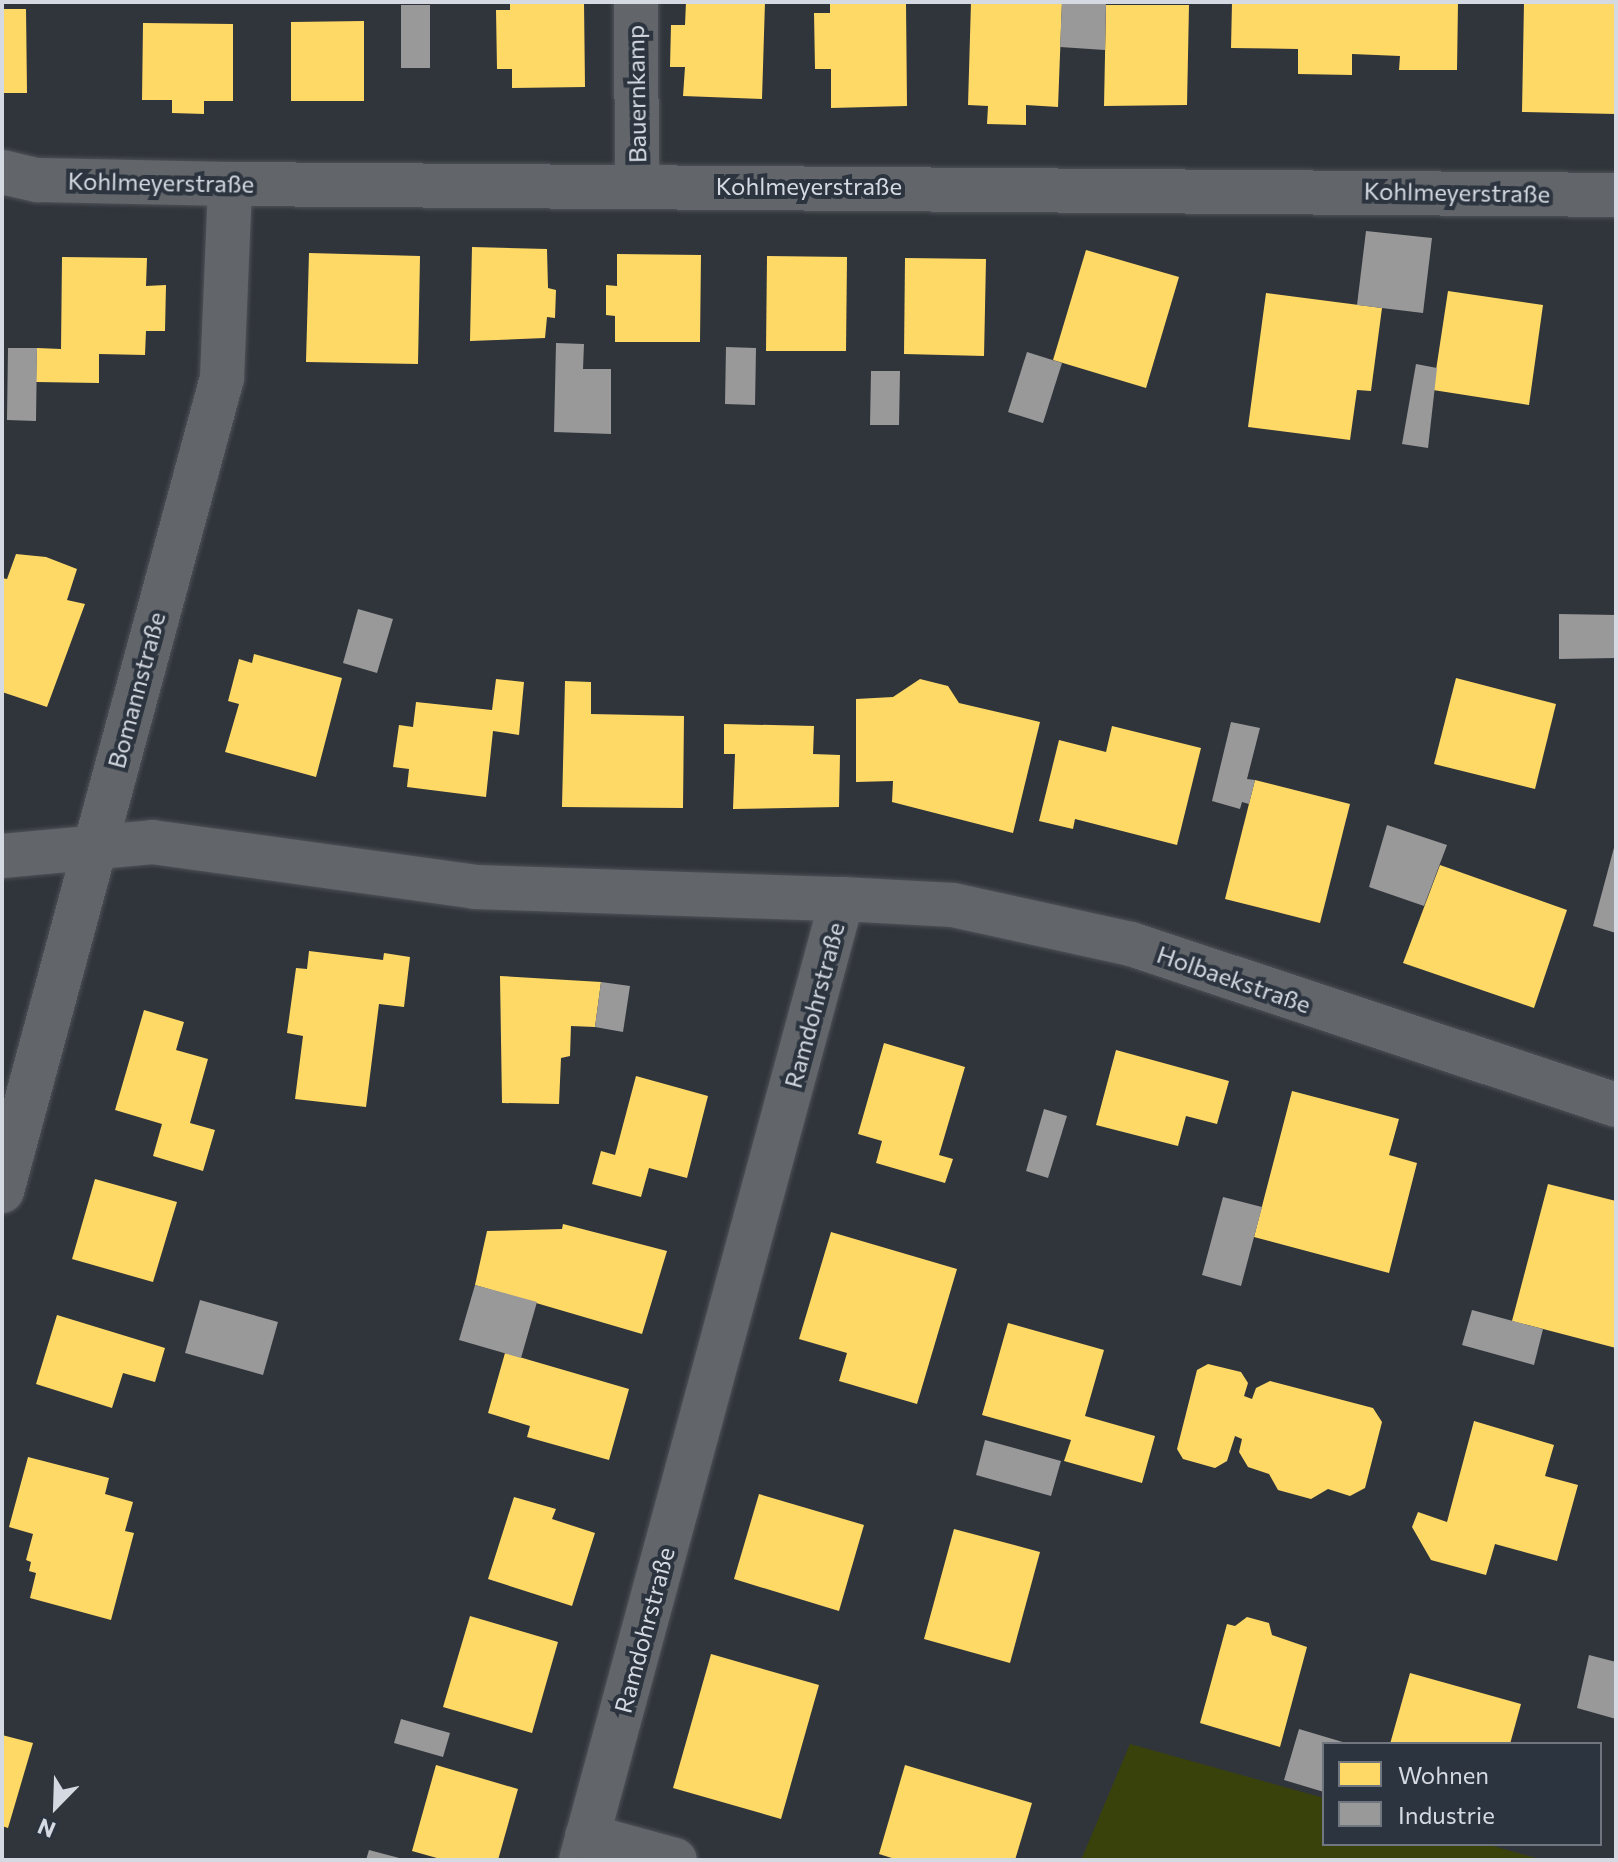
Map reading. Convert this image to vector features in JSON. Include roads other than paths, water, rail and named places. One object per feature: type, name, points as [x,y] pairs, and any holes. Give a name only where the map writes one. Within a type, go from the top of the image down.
[{"type":"street","name":"Bauernkamp","points":[[636,2],[637,187]]},
{"type":"street","name":"Kohlmeyerstraße","points":[[2,172],[38,180],[230,184],[1616,195]]},
{"type":"street","name":"Bomannstraße","points":[[2,1191],[222,378],[230,184]]},
{"type":"street","name":"Ramdohrstraße","points":[[2,856],[94,844],[152,842],[475,887],[842,899],[584,1848],[675,1860]]},
{"type":"street","name":"Holbaekstraße","points":[[842,899],[953,905],[1131,944],[1616,1105]]}]
